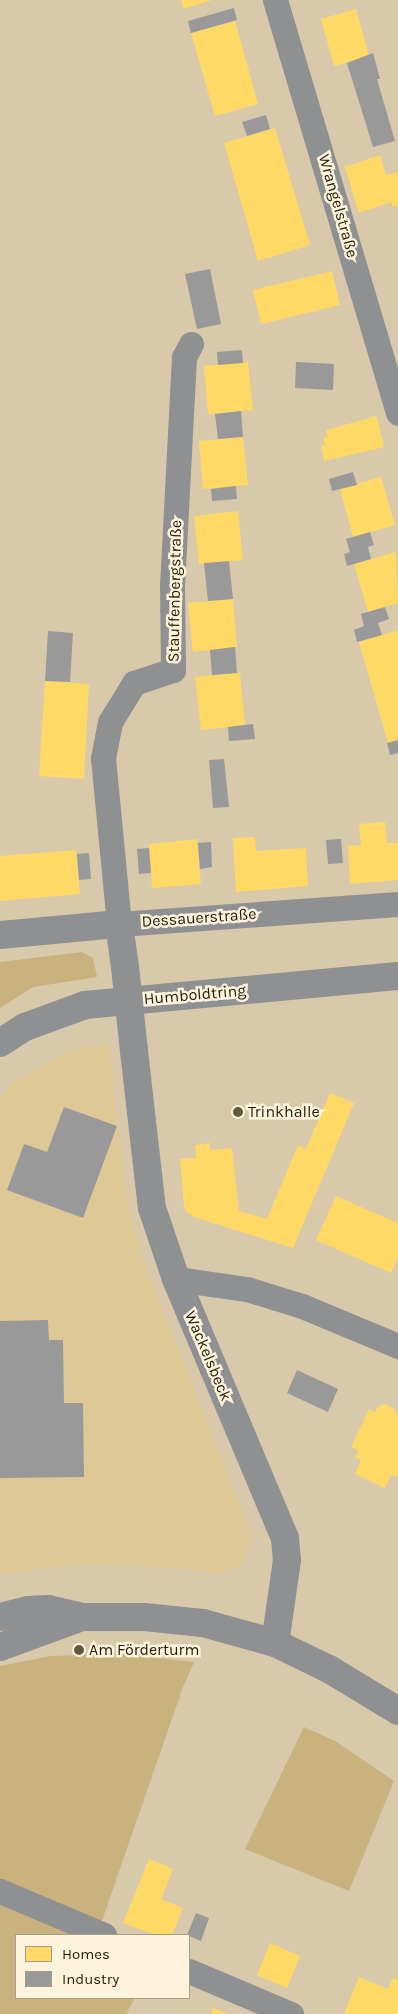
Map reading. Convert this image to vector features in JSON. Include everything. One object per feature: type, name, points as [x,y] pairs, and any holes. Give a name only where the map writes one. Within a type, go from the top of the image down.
[{"type":"street","name":"Wrangelstraße","points":[[275,0],[398,413]]},
{"type":"street","name":"Stauffenbergstraße","points":[[119,924],[103,758],[110,722],[134,683],[173,670],[172,586],[184,358],[191,344]]},
{"type":"street","name":"Dessauerstraße","points":[[0,935],[119,924],[398,904]]},
{"type":"street","name":"Wackelsbeck","points":[[119,924],[152,1208],[176,1279],[285,1538],[287,1560],[275,1643]]},
{"type":"street","name":"Humboldtring","points":[[0,1043],[25,1027],[85,1005],[398,976]]},
{"type":"street","points":[[176,1279],[247,1289],[302,1306],[398,1346]]},
{"type":"street","points":[[0,1601],[28,1610]]},
{"type":"street","points":[[0,1617],[28,1610],[48,1609],[82,1617],[144,1617],[203,1624],[275,1643],[329,1669],[398,1711]]},
{"type":"street","points":[[0,1647],[82,1617]]},
{"type":"street","points":[[0,1891],[102,1934]]},
{"type":"street","points":[[190,1971],[291,2014]]},
{"type":"shaded area","points":[[82,952],[93,958],[97,977],[33,987],[0,1008],[0,962]]},
{"type":"shaded area","points":[[109,1043],[127,1199],[143,1260],[252,1536],[242,1565],[219,1573],[173,1568],[91,1564],[0,1573],[0,1096],[16,1080],[65,1053]]},
{"type":"shaded area","points":[[119,1654],[194,1662],[183,1687],[97,1934],[15,1934],[15,1999],[134,1999],[126,2014],[0,2014],[0,1666],[51,1656]]},
{"type":"shaded area","points":[[304,1727],[335,1741],[394,1781],[349,1891],[245,1849]]},
{"type":"building: Homes","points":[[181,0],[212,0],[183,9]]},
{"type":"building: Homes","points":[[356,9],[369,56],[334,66],[321,19]]},
{"type":"building: Homes","points":[[235,21],[258,104],[215,116],[191,33]]},
{"type":"building: Homes","points":[[275,128],[310,245],[258,261],[224,143]]},
{"type":"building: Homes","points":[[380,155],[386,175],[398,172],[398,206],[393,207],[391,202],[359,213],[345,167]]},
{"type":"building: Homes","points":[[332,271],[340,305],[261,324],[253,290]]},
{"type":"building: Homes","points":[[248,362],[253,410],[208,414],[204,366]]},
{"type":"building: Homes","points":[[377,416],[384,447],[324,461],[321,446],[325,445],[323,438],[327,437],[326,430]]},
{"type":"building: Homes","points":[[243,437],[248,485],[203,489],[199,441]]},
{"type":"building: Homes","points":[[381,477],[395,525],[353,537],[340,489]]},
{"type":"building: Homes","points":[[238,511],[243,560],[199,564],[194,516]]},
{"type":"building: Homes","points":[[396,552],[398,603],[368,612],[354,564]]},
{"type":"building: Homes","points":[[233,599],[237,647],[193,652],[188,603]]},
{"type":"building: Homes","points":[[398,630],[398,740],[388,743],[359,642]]},
{"type":"building: Homes","points":[[240,673],[245,725],[201,730],[195,677]]},
{"type":"building: Homes","points":[[45,681],[89,684],[84,779],[39,776]]},
{"type":"building: Homes","points":[[385,822],[387,843],[398,843],[398,880],[350,884],[348,846],[361,845],[359,824]]},
{"type":"building: Homes","points":[[255,837],[256,851],[306,848],[308,886],[236,892],[233,838]]},
{"type":"building: Homes","points":[[197,839],[201,884],[152,888],[149,844]]},
{"type":"building: Homes","points":[[76,850],[80,894],[0,901],[0,856]]},
{"type":"building: Homes","points":[[330,1093],[354,1103],[293,1248],[194,1217],[187,1212],[184,1206],[180,1159],[196,1158],[195,1145],[210,1143],[210,1150],[232,1148],[239,1211],[267,1219],[298,1145],[306,1149]]},
{"type":"building: Homes","points":[[336,1196],[398,1223],[398,1258],[391,1273],[316,1240]]},
{"type":"building: Homes","points":[[385,1404],[394,1409],[398,1416],[398,1477],[391,1475],[385,1488],[355,1474],[361,1460],[355,1458],[358,1450],[351,1447],[369,1409],[375,1412],[378,1407]]},
{"type":"building: Homes","points":[[149,1859],[173,1869],[161,1899],[183,1908],[172,1934],[152,1934],[123,1923]]},
{"type":"building: Homes","points":[[270,1943],[300,1956],[287,1988],[257,1975]]},
{"type":"building: Homes","points":[[359,1977],[388,1989],[393,1978],[398,1980],[398,2014],[344,2014]]},
{"type":"building: Homes","points":[[213,2008],[228,2014],[211,2014]]},
{"type":"building: Industry","points":[[234,8],[237,20],[191,33],[188,21]]},
{"type":"building: Industry","points":[[373,53],[380,79],[377,79],[395,141],[373,147],[347,63]]},
{"type":"building: Industry","points":[[266,115],[270,129],[247,136],[242,122]]},
{"type":"building: Industry","points":[[210,269],[221,324],[197,329],[185,274]]},
{"type":"building: Industry","points":[[242,350],[243,363],[218,365],[217,352]]},
{"type":"building: Industry","points":[[296,362],[334,364],[333,390],[295,388]]},
{"type":"building: Industry","points":[[241,411],[243,437],[218,439],[215,414]]},
{"type":"building: Industry","points":[[353,472],[357,485],[332,491],[329,479]]},
{"type":"building: Industry","points":[[236,486],[237,499],[212,501],[211,489]]},
{"type":"building: Industry","points":[[370,532],[374,545],[368,547],[371,559],[347,566],[344,554],[350,552],[346,539]]},
{"type":"building: Industry","points":[[229,561],[233,599],[208,601],[204,563]]},
{"type":"building: Industry","points":[[385,607],[389,619],[378,623],[382,635],[357,642],[354,630],[364,626],[361,614]]},
{"type":"building: Industry","points":[[48,631],[73,633],[70,682],[45,681]]},
{"type":"building: Industry","points":[[235,647],[237,673],[212,675],[210,650]]},
{"type":"building: Industry","points":[[253,724],[255,739],[229,741],[228,727]]},
{"type":"building: Industry","points":[[398,740],[398,753],[390,755],[387,743]]},
{"type":"building: Industry","points":[[224,759],[229,807],[213,808],[209,760]]},
{"type":"building: Industry","points":[[341,839],[343,863],[328,864],[326,840]]},
{"type":"building: Industry","points":[[211,842],[212,867],[200,869],[198,843]]},
{"type":"building: Industry","points":[[149,848],[151,873],[139,874],[137,849]]},
{"type":"building: Industry","points":[[89,853],[91,879],[79,880],[77,854]]},
{"type":"building: Industry","points":[[64,1107],[117,1126],[83,1218],[7,1190],[24,1144],[47,1152]]},
{"type":"building: Industry","points":[[48,1320],[49,1340],[63,1340],[64,1403],[83,1403],[84,1477],[0,1478],[0,1321]]},
{"type":"building: Industry","points":[[297,1370],[338,1389],[328,1412],[287,1393]]},
{"type":"building: Industry","points":[[196,1913],[209,1918],[201,1941],[187,1934]]},
{"type":"place","name":"Trinkhalle","points":[[238,1112]]},
{"type":"place","name":"Am Förderturm","points":[[79,1650]]}]
